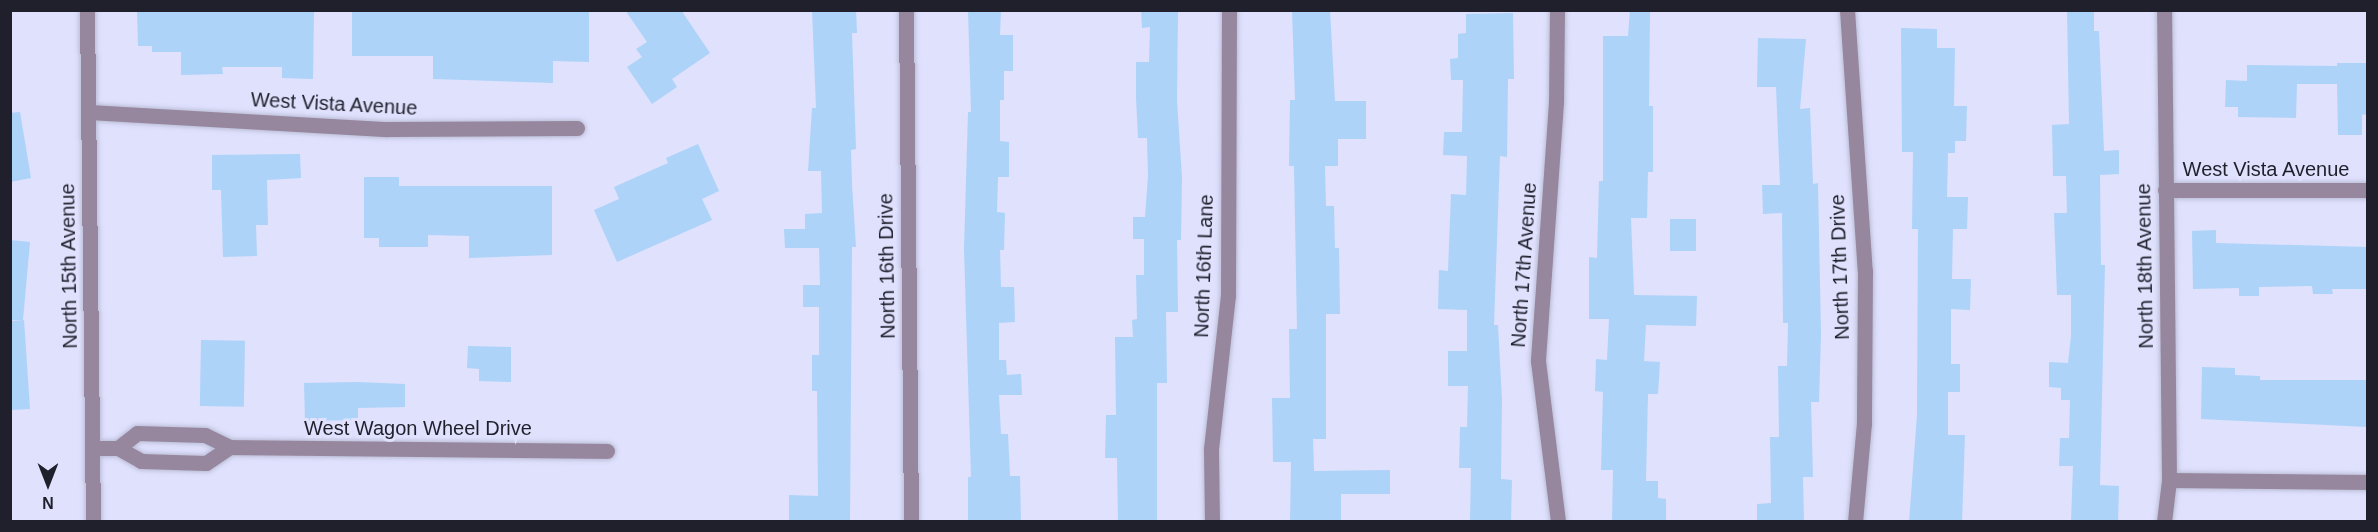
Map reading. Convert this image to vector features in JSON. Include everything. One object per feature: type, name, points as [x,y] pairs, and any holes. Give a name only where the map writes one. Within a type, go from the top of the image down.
[{"type":"street","name":"North 15th Avenue","points":[[87,10],[93,522]]},
{"type":"street","name":"North 16th Drive","points":[[906,10],[911,522]]},
{"type":"street","name":"North 16th Lane","points":[[1212,522],[1211,449],[1228,295],[1229,10]]},
{"type":"street","name":"North 17th Avenue","points":[[1557,10],[1556,102],[1538,361],[1558,522]]},
{"type":"street","name":"North 17th Drive","points":[[1848,10],[1865,271],[1864,423],[1855,522]]},
{"type":"street","name":"North 18th Avenue","points":[[2164,10],[2169,480],[2164,522]]},
{"type":"street","name":"West Vista Avenue","points":[[89,112],[388,129],[577,128]]},
{"type":"street","name":"West Vista Avenue","points":[[2165,190],[2367,190]]},
{"type":"street","name":"West Wagon Wheel Drive","points":[[118,448],[137,433],[206,435],[230,447],[607,451]]},
{"type":"street","points":[[179,462],[180,434]]},
{"type":"street","points":[[92,448],[118,448],[141,461],[206,463],[230,447]]},
{"type":"street","points":[[2169,480],[2367,482]]},
{"type":"building","points":[[137,10],[314,11],[313,79],[282,78],[282,67],[222,67],[223,74],[181,75],[181,52],[152,52],[152,46],[138,46]]},
{"type":"building","points":[[352,10],[589,10],[589,62],[553,61],[553,83],[433,79],[433,56],[352,56]]},
{"type":"building","points":[[625,10],[681,10],[710,53],[672,79],[677,87],[652,104],[627,67],[642,57],[636,49],[647,42]]},
{"type":"building","points":[[812,10],[856,10],[857,33],[852,33],[856,149],[851,150],[856,247],[852,247],[850,522],[789,522],[789,495],[818,496],[817,391],[812,391],[812,355],[819,355],[819,307],[803,307],[803,285],[820,285],[819,248],[785,248],[784,229],[805,229],[805,214],[822,213],[821,171],[808,171],[812,108],[816,108]]},
{"type":"building","points":[[968,10],[1001,10],[1000,35],[1013,35],[1013,71],[1004,71],[1004,100],[1000,100],[1000,141],[1009,142],[1009,177],[998,177],[997,212],[1005,213],[1004,250],[1000,250],[1001,287],[1014,287],[1015,322],[999,323],[999,360],[1006,360],[1007,375],[1021,374],[1022,395],[999,395],[1001,434],[1008,434],[1010,476],[1020,476],[1021,522],[968,522],[968,477],[971,477],[964,249],[968,112],[971,112]]},
{"type":"building","points":[[1141,10],[1178,10],[1177,101],[1182,177],[1181,240],[1177,240],[1178,312],[1166,312],[1167,383],[1157,383],[1157,522],[1118,522],[1117,458],[1105,458],[1106,415],[1116,415],[1115,337],[1133,337],[1132,320],[1137,319],[1136,275],[1144,275],[1144,239],[1133,239],[1133,217],[1145,217],[1148,176],[1147,138],[1138,138],[1136,98],[1136,62],[1149,62],[1150,27],[1142,28]]},
{"type":"building","points":[[1292,10],[1330,10],[1335,101],[1366,101],[1366,139],[1338,139],[1338,166],[1325,166],[1326,206],[1334,206],[1335,248],[1339,248],[1340,314],[1326,314],[1326,439],[1313,439],[1314,471],[1390,470],[1390,494],[1341,494],[1341,522],[1290,522],[1291,462],[1273,462],[1272,398],[1290,398],[1289,329],[1297,329],[1294,166],[1289,166],[1290,100],[1295,100]]},
{"type":"building","points":[[1630,10],[1650,10],[1649,106],[1653,106],[1653,172],[1648,172],[1647,218],[1631,218],[1634,295],[1697,296],[1696,326],[1646,325],[1644,361],[1660,362],[1658,394],[1648,394],[1646,481],[1658,481],[1658,498],[1666,499],[1666,522],[1612,522],[1613,470],[1601,470],[1603,392],[1595,391],[1596,359],[1607,360],[1609,319],[1589,319],[1589,257],[1597,258],[1599,181],[1603,181],[1603,36],[1628,36]]},
{"type":"building","points":[[2067,10],[2094,10],[2094,31],[2099,31],[2104,151],[2119,150],[2119,174],[2100,175],[2101,265],[2105,265],[2100,485],[2119,486],[2118,522],[2071,521],[2073,466],[2059,466],[2060,438],[2069,438],[2070,400],[2061,400],[2061,388],[2049,387],[2049,362],[2068,363],[2071,336],[2071,295],[2057,295],[2054,213],[2067,213],[2066,176],[2053,176],[2052,125],[2069,124]]},
{"type":"building","points":[[1513,13],[1514,79],[1508,79],[1507,157],[1500,156],[1494,325],[1498,325],[1502,400],[1501,479],[1512,480],[1511,522],[1470,522],[1471,468],[1459,468],[1460,427],[1467,427],[1468,386],[1448,386],[1448,351],[1467,351],[1467,310],[1438,309],[1439,270],[1448,271],[1451,194],[1466,195],[1467,156],[1443,155],[1444,132],[1462,132],[1463,80],[1451,80],[1450,59],[1458,58],[1458,34],[1466,33],[1466,14]]},
{"type":"building","points":[[1901,28],[1937,29],[1937,48],[1955,48],[1954,106],[1967,106],[1966,141],[1955,141],[1955,153],[1948,153],[1947,197],[1968,197],[1967,229],[1953,229],[1952,279],[1971,279],[1970,310],[1951,309],[1951,364],[1960,364],[1960,392],[1948,392],[1948,435],[1965,435],[1962,522],[1909,522],[1917,415],[1918,229],[1912,229],[1913,152],[1902,152]]},
{"type":"building","points":[[1758,38],[1806,39],[1800,109],[1810,108],[1813,184],[1818,183],[1821,334],[1819,402],[1811,402],[1813,477],[1803,477],[1804,522],[1757,522],[1757,504],[1771,503],[1770,437],[1779,437],[1778,366],[1787,366],[1788,323],[1783,323],[1782,213],[1763,214],[1762,185],[1780,185],[1776,87],[1757,87]]},
{"type":"building","points":[[2337,63],[2367,63],[2367,114],[2362,115],[2362,135],[2338,135],[2337,84],[2297,84],[2296,118],[2238,117],[2238,107],[2225,107],[2226,80],[2247,81],[2247,65],[2337,66]]},
{"type":"building","points":[[20,112],[31,178],[10,182],[10,113]]},
{"type":"building","points":[[698,144],[719,191],[702,199],[712,220],[617,262],[594,210],[619,199],[614,187],[668,163],[666,158]]},
{"type":"building","points":[[300,154],[301,178],[267,180],[268,225],[256,225],[257,256],[223,257],[221,190],[212,190],[212,155]]},
{"type":"building","points":[[364,177],[399,177],[399,186],[552,186],[552,255],[469,258],[469,236],[428,235],[428,247],[379,247],[379,238],[364,238]]},
{"type":"building","points":[[1670,219],[1696,219],[1696,251],[1670,251]]},
{"type":"building","points":[[2216,230],[2216,243],[2367,247],[2367,289],[2332,289],[2333,294],[2313,294],[2312,286],[2259,287],[2259,296],[2239,296],[2239,288],[2193,289],[2192,231]]},
{"type":"building","points":[[10,240],[30,242],[23,320],[10,320]]},
{"type":"building","points":[[24,320],[30,409],[10,410],[10,321]]},
{"type":"building","points":[[201,340],[245,341],[244,407],[200,406]]},
{"type":"building","points":[[468,346],[511,347],[511,382],[479,381],[479,369],[467,368]]},
{"type":"building","points":[[2202,367],[2235,368],[2235,375],[2260,376],[2260,380],[2367,380],[2367,427],[2201,419]]},
{"type":"building","points":[[304,383],[405,384],[405,407],[358,408],[358,420],[305,421]]}]
